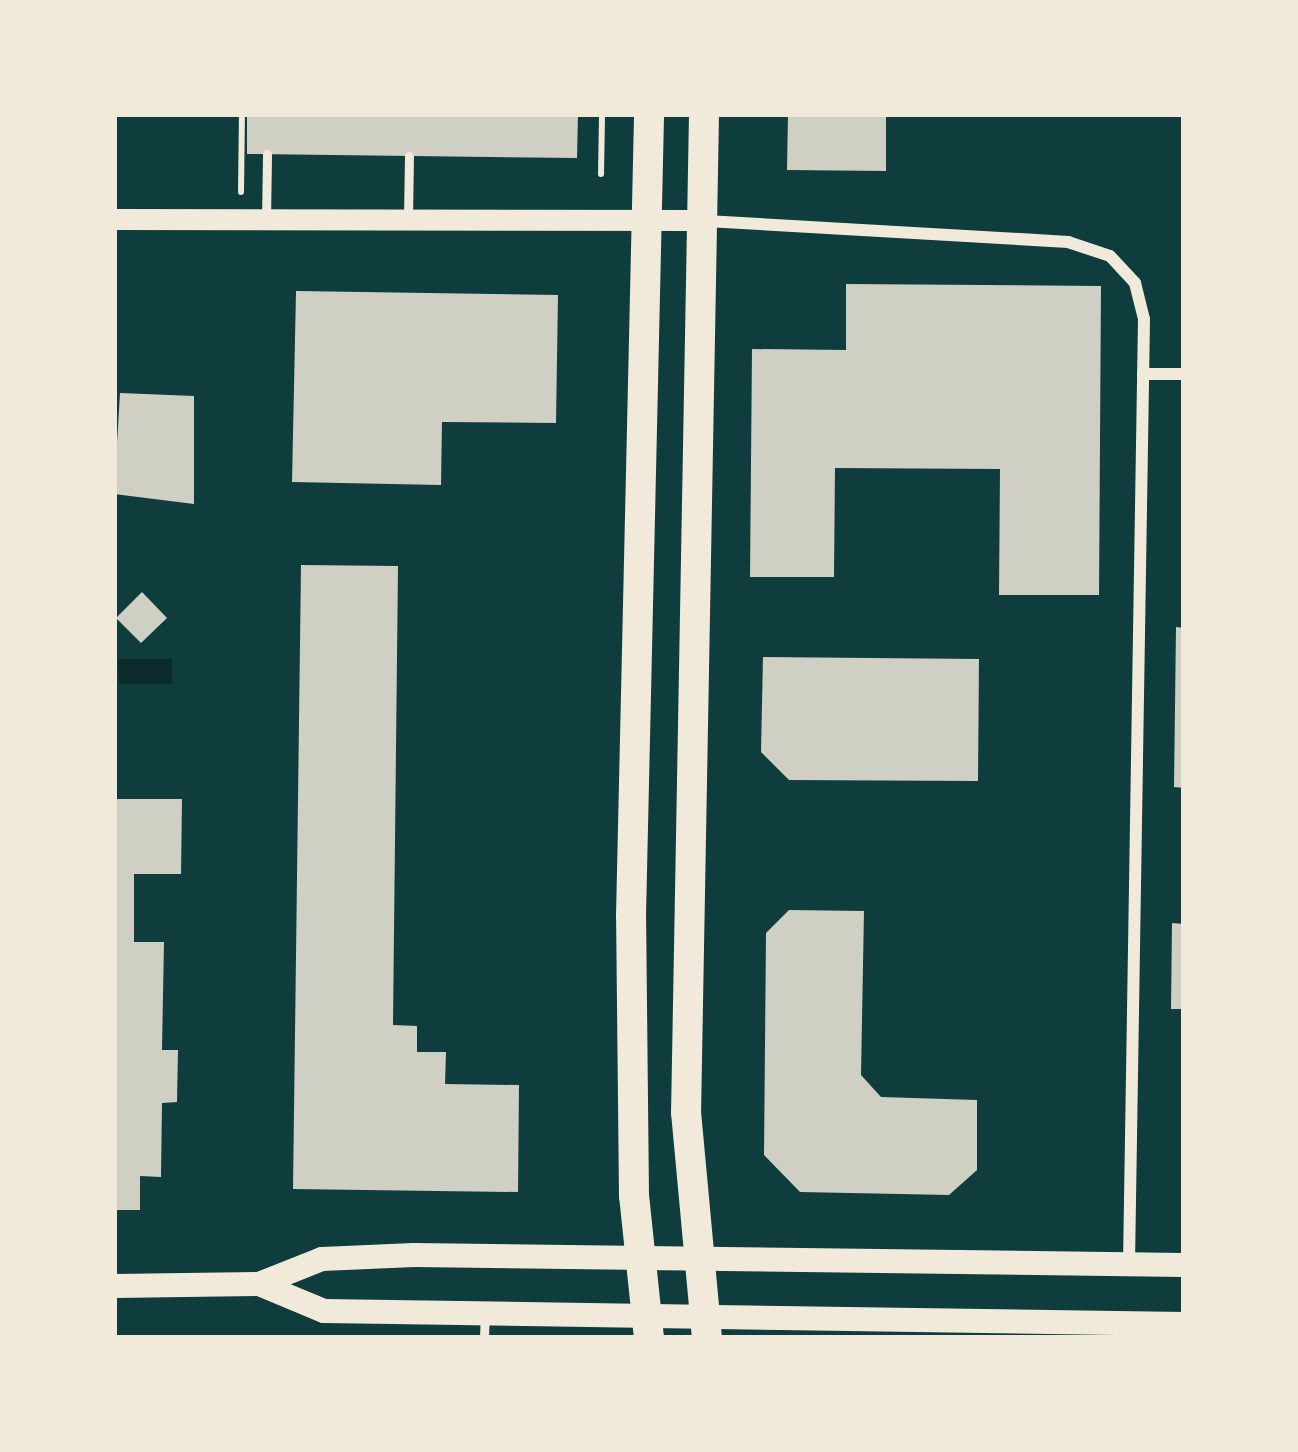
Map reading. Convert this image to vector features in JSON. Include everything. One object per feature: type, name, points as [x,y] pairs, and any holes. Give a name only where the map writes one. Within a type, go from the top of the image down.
[{"type":"main road","points":[[648,1325],[640,1257],[631,916],[649,114]]},
{"type":"main road","points":[[704,114],[686,1112],[705,1327]]},
{"type":"main road","points":[[114,1286],[259,1284],[322,1258],[1184,1265]]},
{"type":"main road","points":[[259,1284],[324,1311],[485,1306],[705,1327],[1005,1331],[1184,1324]]},
{"type":"street","points":[[114,219],[701,220],[1068,242],[1110,256],[1135,283],[1143,374],[1129,1264]]},
{"type":"street","points":[[1143,374],[1184,374]]},
{"type":"lane","points":[[266,220],[267,154]]},
{"type":"lane","points":[[408,219],[409,156]]},
{"type":"lane","points":[[484,1338],[485,1306]]},
{"type":"path","points":[[240,220],[242,114]]},
{"type":"path","points":[[601,174],[602,114]]},
{"type":"water","points":[[118,659],[172,659],[172,684],[119,684]]},
{"type":"building","points":[[247,114],[578,114],[577,158],[247,154]]},
{"type":"building","points":[[788,114],[886,114],[886,171],[787,170]]},
{"type":"building","points":[[846,284],[1101,286],[1099,595],[999,595],[1000,469],[835,468],[834,577],[750,577],[752,349],[846,350]]},
{"type":"building","points":[[296,291],[558,295],[556,423],[442,422],[441,485],[292,482]]},
{"type":"building","points":[[120,393],[194,396],[194,504],[114,494]]},
{"type":"building","points":[[301,565],[398,566],[393,1025],[417,1026],[417,1052],[446,1052],[445,1084],[519,1085],[518,1192],[293,1189]]},
{"type":"building","points":[[142,592],[167,618],[141,643],[116,618]]},
{"type":"building","points":[[1176,627],[1184,628],[1184,788],[1174,787]]},
{"type":"building","points":[[763,657],[979,659],[978,781],[789,780],[761,752]]},
{"type":"building","points":[[114,799],[182,799],[181,874],[134,874],[134,942],[164,942],[162,1050],[178,1050],[177,1102],[162,1103],[161,1177],[140,1176],[140,1210],[114,1210]]},
{"type":"building","points":[[789,910],[864,911],[861,1075],[881,1097],[977,1100],[977,1170],[949,1195],[800,1192],[764,1155],[766,933]]},
{"type":"building","points":[[1172,923],[1184,924],[1184,1009],[1171,1009]]}]
